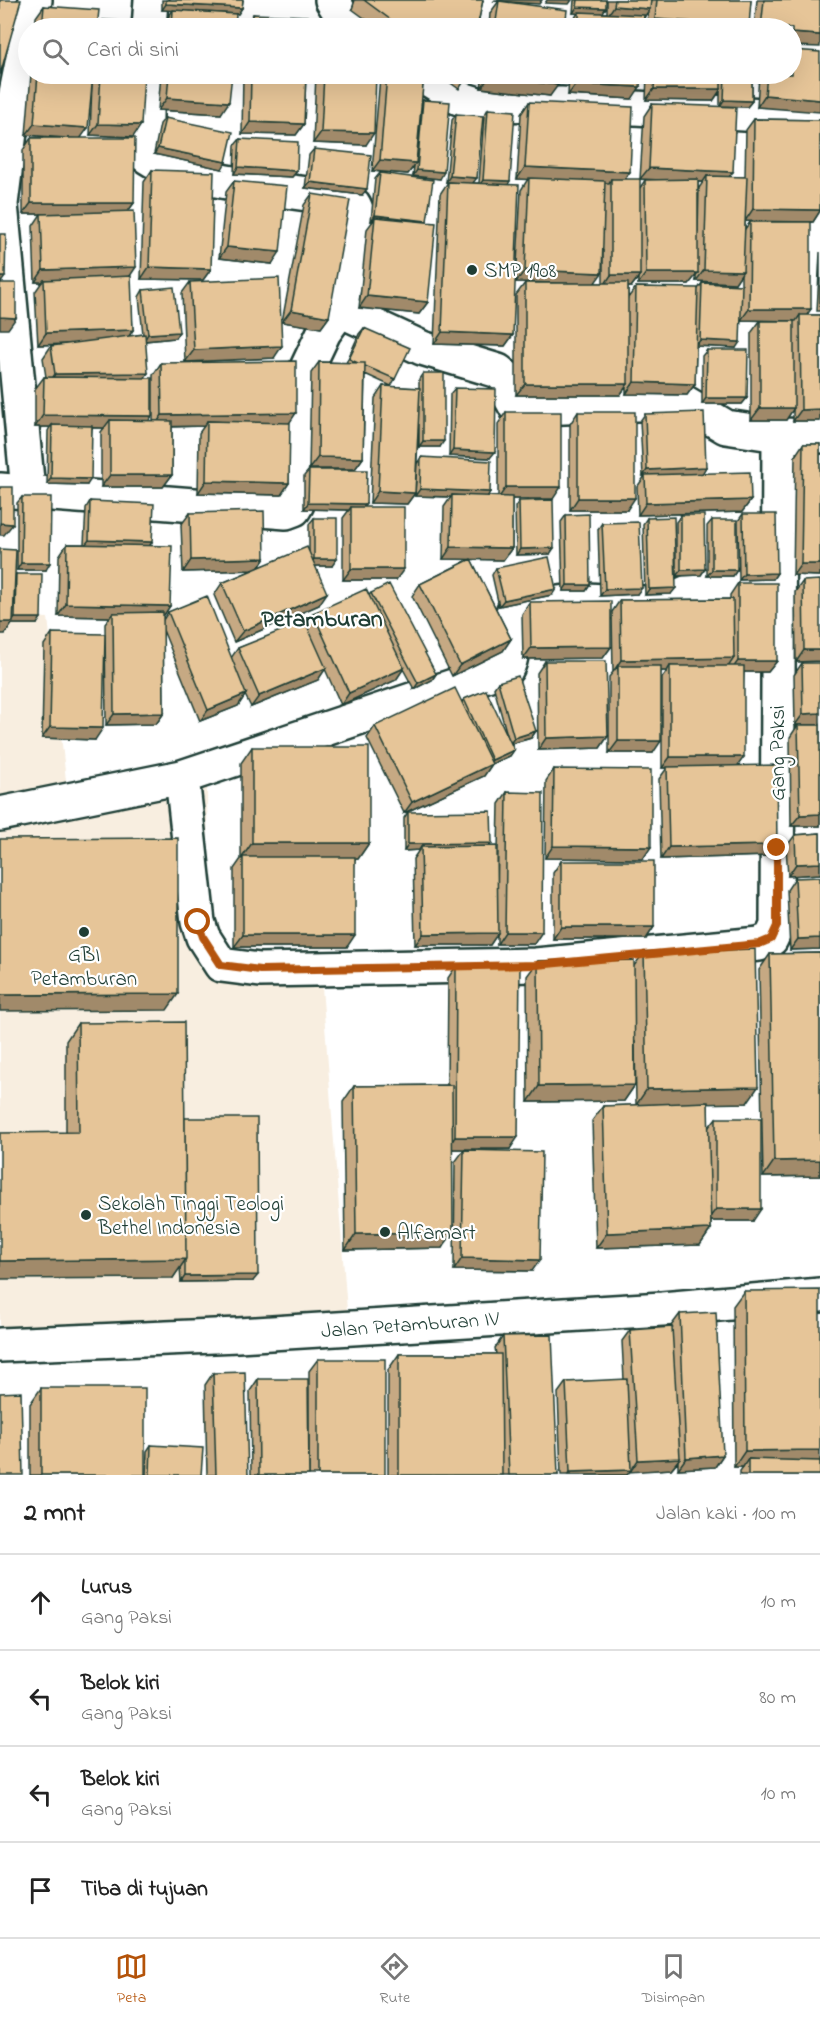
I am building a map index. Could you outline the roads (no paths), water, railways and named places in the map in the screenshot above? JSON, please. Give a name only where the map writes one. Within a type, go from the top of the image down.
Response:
[{"type":"street","points":[[32,18],[36,0]]},
{"type":"street","points":[[150,18],[151,0]]},
{"type":"street","points":[[332,0],[344,18]]},
{"type":"street","points":[[18,81],[12,108],[1,204],[14,490],[286,512],[294,509],[298,500],[305,372],[324,332],[340,310],[357,212],[354,205],[344,199],[191,175],[154,163],[145,155],[143,139],[146,84]]},
{"type":"street","points":[[436,84],[459,98],[481,105],[561,104],[820,118]]},
{"type":"street","points":[[340,310],[422,348],[498,371],[510,381],[511,398],[517,409],[684,402],[726,427],[779,435],[820,436]]},
{"type":"street","name":"Gang Paksi","points":[[182,777],[198,922],[203,937],[221,965],[260,970],[536,965],[759,944],[771,939],[777,926],[779,435]]},
{"type":"street","points":[[0,814],[182,777],[507,668],[513,655],[511,616],[515,608],[586,600],[662,604],[699,587],[777,584]]},
{"type":"street","name":"Jalan Petamburan IV","points":[[0,1346],[238,1335],[638,1310],[820,1295]]},
{"type":"place","name":"SMP 1908","points":[[472,270]]},
{"type":"place","name":"GBI Petamburan","points":[[84,932]]},
{"type":"place","name":"Sekolah Tinggi Teologi Bethel Indonesia","points":[[86,1215]]},
{"type":"place","name":"Alfamart","points":[[385,1232]]},
{"type":"district","name":"Petamburan","points":[[322,618]]}]
